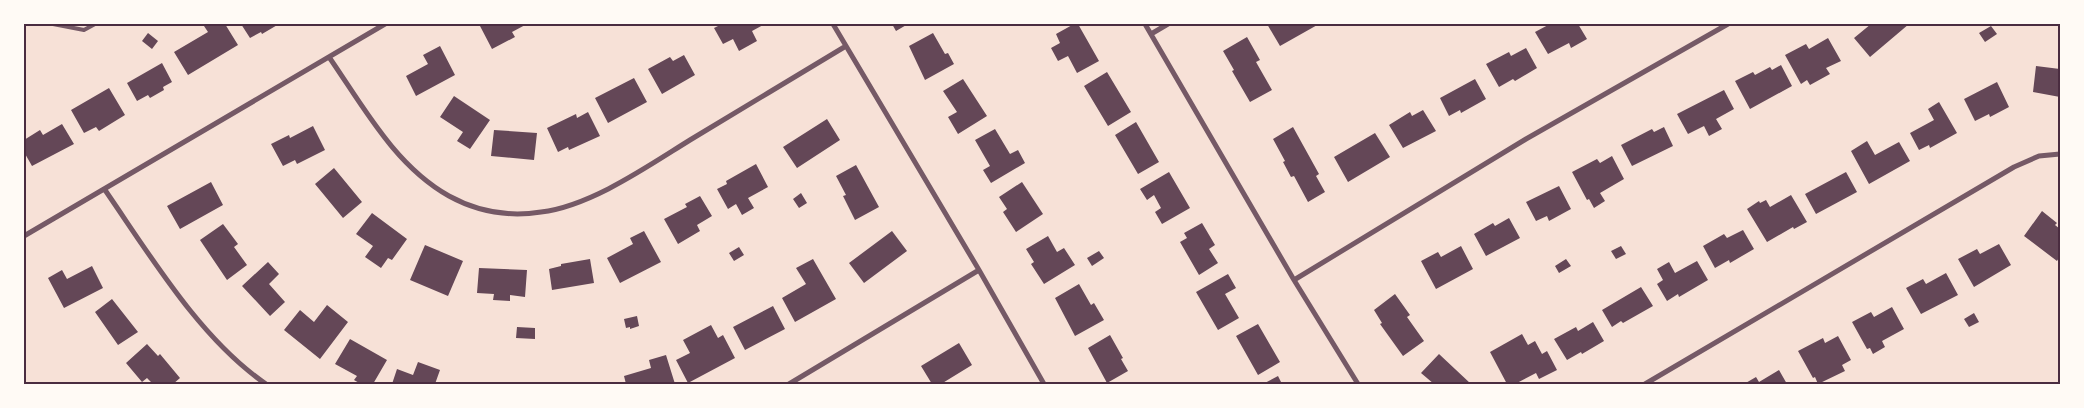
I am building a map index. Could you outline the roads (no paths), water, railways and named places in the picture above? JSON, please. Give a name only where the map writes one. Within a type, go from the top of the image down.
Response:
[{"type":"street","points":[[24,236],[385,24]]},
{"type":"street","points":[[833,24],[979,270],[1044,384]]},
{"type":"street","points":[[1145,24],[1294,280],[1358,384]]},
{"type":"street","points":[[1151,34],[1168,24]]},
{"type":"street","points":[[1294,280],[1526,139],[1728,24]]},
{"type":"street","points":[[329,57],[388,142],[416,172],[450,196],[483,210],[509,215],[543,212],[582,201],[641,171],[846,46]]},
{"type":"street","points":[[1645,384],[2014,167],[2038,156],[2060,154]]},
{"type":"street","points":[[105,190],[170,285],[219,343],[266,384]]},
{"type":"street","points":[[789,384],[979,270]]},
{"type":"lane","points":[[53,24],[84,30],[95,24]]}]
